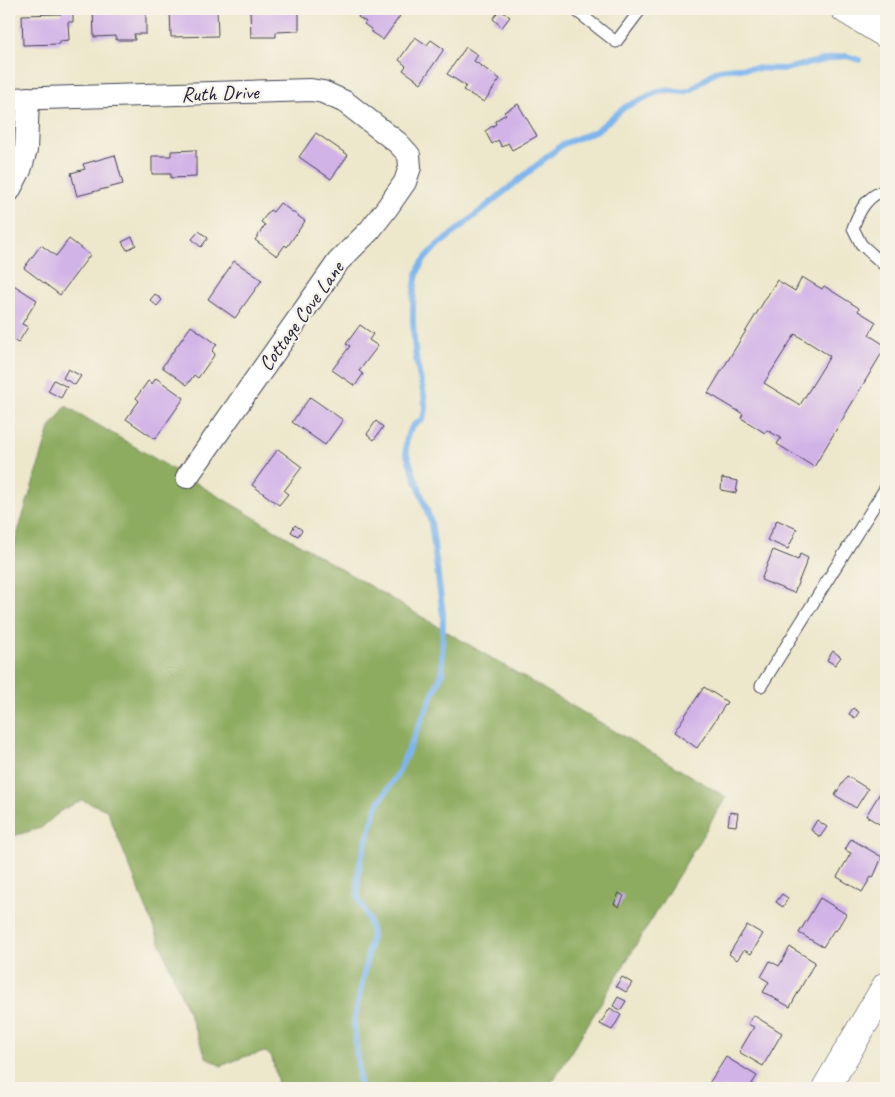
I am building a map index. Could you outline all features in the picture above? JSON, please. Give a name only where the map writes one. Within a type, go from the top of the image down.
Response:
[{"type":"street","name":"Ruth Drive","points":[[18,99],[311,90],[323,92],[345,102],[398,143],[409,155]]},
{"type":"street","points":[[9,191],[20,170],[26,150],[18,99]]},
{"type":"street","name":"Cottage Cove Lane","points":[[187,477],[338,262],[370,230],[405,182],[410,167],[409,155]]},
{"type":"street","points":[[826,1088],[886,986]]},
{"type":"lane","points":[[574,9],[616,42],[641,9]]},
{"type":"lane","points":[[886,190],[872,197],[860,210],[853,228],[861,244],[886,267]]},
{"type":"lane","points":[[761,686],[886,487]]},
{"type":"green space","points":[[66,406],[726,797],[554,1080],[539,1088],[279,1088],[272,1058],[266,1052],[246,1056],[221,1066],[206,1057],[107,810],[82,800],[62,810],[41,828],[13,836],[9,835],[9,561],[50,428]]},
{"type":"building","points":[[61,9],[73,9],[73,22],[68,22],[69,40],[60,41],[60,44],[23,45],[22,15],[61,14]]},
{"type":"building","points":[[93,9],[146,9],[146,34],[134,34],[135,40],[116,40],[116,36],[94,37]]},
{"type":"building","points":[[217,9],[218,36],[171,37],[170,10]]},
{"type":"building","points":[[250,9],[299,9],[299,31],[276,32],[276,37],[251,37]]},
{"type":"building","points":[[363,9],[389,9],[400,16],[383,40],[371,32],[372,30],[364,24],[366,22],[358,17]]},
{"type":"building","points":[[500,10],[510,17],[502,27],[493,19]]},
{"type":"building","points":[[415,37],[427,45],[431,40],[444,49],[421,83],[403,70],[406,66],[399,60]]},
{"type":"building","points":[[466,47],[478,55],[474,61],[500,79],[484,102],[463,90],[466,86],[447,74]]},
{"type":"building","points":[[518,104],[537,136],[512,150],[508,143],[502,147],[498,140],[492,144],[485,131],[506,114],[504,112]]},
{"type":"building","points":[[316,133],[348,155],[331,179],[299,157]]},
{"type":"building","points":[[196,150],[196,177],[171,178],[171,174],[152,174],[152,156],[171,156],[171,151]]},
{"type":"building","points":[[115,155],[123,184],[77,196],[71,173],[85,169],[83,164]]},
{"type":"building","points":[[280,203],[305,221],[287,247],[285,245],[277,256],[255,240],[265,225],[261,222],[270,210],[273,212]]},
{"type":"building","points":[[199,231],[208,238],[201,247],[192,239]]},
{"type":"building","points":[[132,237],[136,245],[127,250],[122,242]]},
{"type":"building","points":[[69,239],[90,255],[60,295],[24,268],[41,245],[56,256]]},
{"type":"building","points":[[234,261],[262,280],[235,318],[208,299]]},
{"type":"building","points":[[802,277],[822,289],[824,286],[859,308],[858,311],[876,322],[869,335],[886,346],[814,467],[777,444],[781,438],[767,430],[765,433],[741,418],[743,414],[708,393],[777,280],[795,291]],"holes":[[[795,334],[830,356],[800,405],[764,383]]]},
{"type":"building","points":[[12,284],[37,300],[22,324],[28,327],[18,343],[9,337],[9,290]]},
{"type":"building","points":[[155,294],[162,300],[157,306],[150,300]]},
{"type":"building","points":[[360,325],[373,334],[369,340],[378,346],[359,371],[363,374],[355,386],[332,370],[350,346],[346,344]]},
{"type":"building","points":[[191,326],[217,344],[212,351],[215,354],[198,378],[194,375],[187,385],[162,367]]},
{"type":"building","points":[[68,369],[81,376],[75,385],[63,378]]},
{"type":"building","points":[[156,378],[184,398],[155,439],[126,419],[139,401],[136,398],[148,381],[152,384]]},
{"type":"building","points":[[54,380],[67,387],[61,398],[48,391]]},
{"type":"building","points":[[310,397],[343,420],[325,445],[292,422]]},
{"type":"building","points":[[376,421],[383,427],[374,440],[367,434]]},
{"type":"building","points":[[278,449],[302,467],[284,491],[288,494],[279,505],[252,485]]},
{"type":"building","points":[[722,478],[738,481],[736,493],[721,490]]},
{"type":"building","points":[[777,520],[797,529],[788,549],[767,540]]},
{"type":"building","points":[[295,525],[302,530],[298,536],[291,532]]},
{"type":"building","points":[[773,550],[798,560],[800,554],[808,558],[794,593],[761,580]]},
{"type":"building","points":[[833,651],[841,657],[835,665],[827,660]]},
{"type":"building","points":[[704,687],[727,702],[697,748],[674,732]]},
{"type":"building","points":[[853,708],[859,712],[855,718],[849,714]]},
{"type":"building","points":[[847,776],[868,789],[856,808],[835,795]]},
{"type":"building","points":[[886,783],[886,828],[866,816]]},
{"type":"building","points":[[730,812],[738,813],[736,826],[728,825]]},
{"type":"building","points":[[817,820],[827,827],[820,837],[811,830]]},
{"type":"building","points":[[851,839],[882,857],[873,878],[871,877],[862,892],[837,877],[851,853],[845,850]]},
{"type":"building","points":[[619,893],[624,896],[619,907],[614,904]]},
{"type":"building","points":[[782,894],[788,898],[783,907],[776,902]]},
{"type":"building","points":[[820,898],[846,914],[836,931],[834,930],[823,947],[799,933]]},
{"type":"building","points":[[747,925],[763,934],[751,954],[744,950],[737,960],[729,954]]},
{"type":"building","points":[[790,947],[815,962],[790,1007],[763,992],[769,982],[761,977],[770,961],[779,966]]},
{"type":"building","points":[[622,977],[632,983],[626,992],[616,986]]},
{"type":"building","points":[[618,997],[626,1001],[621,1010],[613,1006]]},
{"type":"building","points":[[610,1008],[621,1015],[612,1030],[600,1024]]},
{"type":"building","points":[[753,1015],[782,1033],[763,1066],[739,1052],[754,1027],[748,1024]]},
{"type":"building","points":[[726,1057],[757,1076],[749,1088],[714,1088],[708,1085]]},
{"type":"waterway","points":[[360,1088],[354,1022],[372,934],[368,918],[358,897],[358,876],[361,859],[377,806],[398,773],[442,674],[443,615],[431,522],[406,452],[406,441],[409,432],[414,425],[423,419],[425,408],[415,349],[413,321],[414,292],[420,266],[435,248],[563,144],[596,131],[625,107],[662,90],[684,92],[692,89],[716,71],[725,69],[785,69],[847,56],[859,60]]}]
